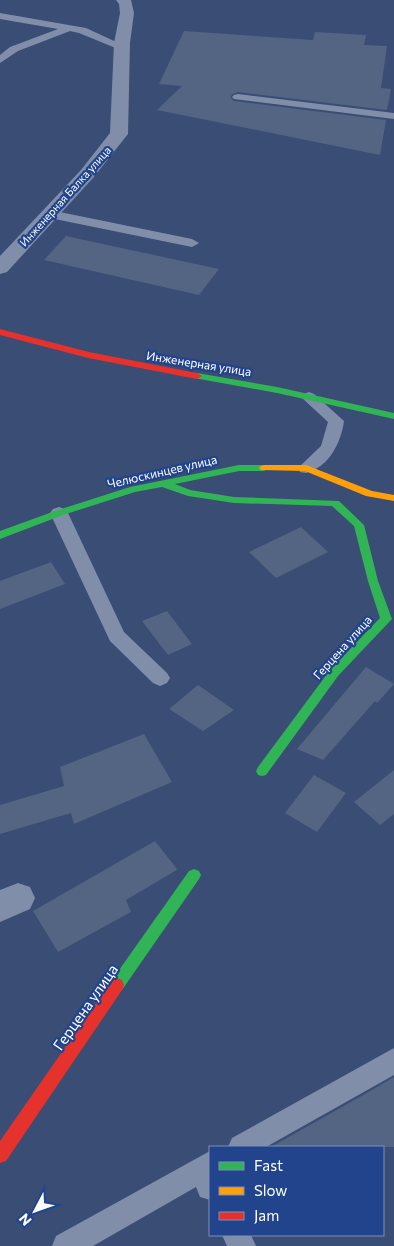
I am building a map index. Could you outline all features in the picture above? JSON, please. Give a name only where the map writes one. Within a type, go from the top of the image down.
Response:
[{"type":"street","name":"Инженерная Балка улица","points":[[0,268],[87,174],[119,134],[122,47],[127,13],[126,3],[123,0]]},
{"type":"street","name":"Инженерная улица","points":[[0,332],[46,347],[138,367],[309,397],[394,416]]},
{"type":"street","name":"Челюскинцев улица","points":[[0,535],[59,513],[134,489],[239,468],[306,468]]},
{"type":"street","points":[[306,468],[370,494],[394,498]]},
{"type":"street","name":"Герцена улица","points":[[162,483],[188,493],[234,500],[335,503],[359,525],[373,581],[386,619],[334,673],[262,771]]},
{"type":"street","name":"Герцена улица","points":[[0,1155],[194,876]]},
{"type":"lane","points":[[0,16],[71,28],[96,35],[122,47]]},
{"type":"lane","points":[[0,60],[14,49],[71,28]]},
{"type":"lane","points":[[0,47],[14,49]]},
{"type":"lane","points":[[238,97],[394,116]]},
{"type":"lane","points":[[50,214],[192,243]]},
{"type":"lane","points":[[306,468],[325,454],[335,434],[336,421],[309,397]]},
{"type":"lane","points":[[59,513],[117,636],[160,678]]},
{"type":"lane","points":[[243,1146],[394,1061]]},
{"type":"lane","points":[[66,1246],[207,1174]]},
{"type":"building","points":[[184,31],[313,40],[315,32],[366,35],[364,45],[387,46],[381,88],[391,89],[387,110],[238,92],[230,97],[234,101],[386,120],[380,155],[157,110],[182,86],[159,84]]},
{"type":"building","points":[[66,236],[219,269],[199,295],[44,260]]},
{"type":"building","points":[[301,527],[328,552],[276,578],[249,552]]},
{"type":"building","points":[[51,562],[65,584],[0,609],[0,581]]},
{"type":"building","points":[[167,611],[192,644],[168,655],[142,621]]},
{"type":"building","points":[[366,667],[394,684],[377,703],[375,701],[323,760],[297,749]]},
{"type":"building","points":[[198,685],[234,710],[203,731],[169,709]]},
{"type":"building","points":[[144,734],[172,782],[74,824],[71,813],[0,834],[0,805],[64,786],[60,767]]},
{"type":"building","points":[[394,770],[394,814],[380,825],[354,802]]},
{"type":"building","points":[[314,775],[346,793],[317,832],[285,813]]},
{"type":"building","points":[[155,841],[177,869],[126,900],[131,912],[58,952],[33,911]]},
{"type":"building","points":[[394,1077],[394,1147],[273,1146]]},
{"type":"traffic: fast","points":[[197,376],[277,390],[394,416]]},
{"type":"traffic: fast","points":[[0,535],[59,513],[134,489],[239,468],[264,468]]},
{"type":"traffic: fast","points":[[162,483],[188,493],[234,500],[335,503],[359,525],[373,581],[386,619],[334,673],[262,771]]},
{"type":"traffic: fast","points":[[117,985],[194,875]]},
{"type":"traffic: slow","points":[[264,468],[306,468],[370,494],[394,498]]},
{"type":"traffic: jam","points":[[0,332],[88,355],[197,376]]},
{"type":"traffic: jam","points":[[0,1155],[117,985]]}]
